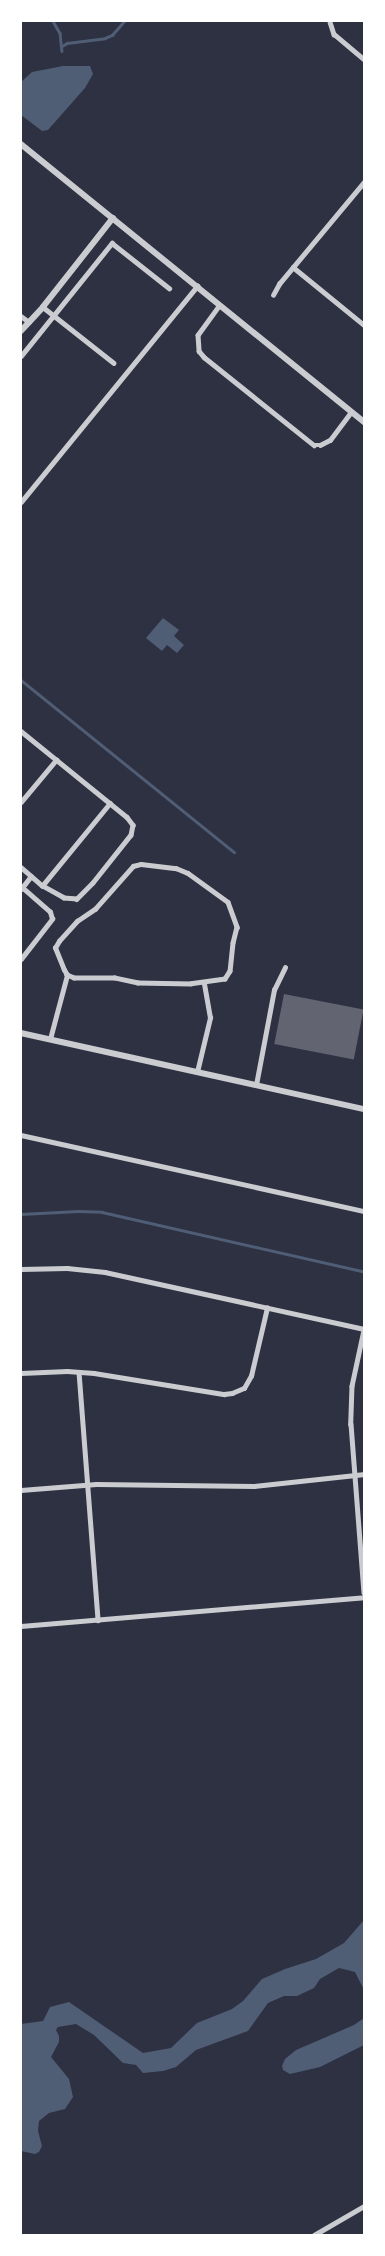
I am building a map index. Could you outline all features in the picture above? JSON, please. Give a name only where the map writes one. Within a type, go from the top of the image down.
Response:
[{"type":"street","points":[[330,22],[334,34],[364,59]]},
{"type":"street","points":[[21,144],[364,422]]},
{"type":"street","points":[[273,295],[279,284],[364,182]]},
{"type":"street","points":[[21,331],[44,307],[113,218]]},
{"type":"street","points":[[21,356],[112,243],[169,288]]},
{"type":"street","points":[[293,267],[364,325]]},
{"type":"street","points":[[21,502],[197,286]]},
{"type":"street","points":[[220,305],[198,336],[199,351],[204,357],[314,444],[320,445],[330,440],[351,412]]},
{"type":"street","points":[[44,307],[114,363]]},
{"type":"street","points":[[21,316],[29,322]]},
{"type":"street","points":[[21,731],[110,803],[130,820],[133,825],[130,835],[84,893],[77,899],[64,898],[42,886],[21,868]]},
{"type":"street","points":[[21,802],[56,760]]},
{"type":"street","points":[[42,886],[110,803]]},
{"type":"street","points":[[158,864],[176,868],[228,902],[236,919],[237,927],[230,971],[225,979],[204,983],[138,983],[115,978],[74,978],[68,975],[55,948],[77,921],[95,910],[133,866],[158,864]]},
{"type":"street","points":[[21,959],[52,919],[50,912],[22,888],[31,876]]},
{"type":"street","points":[[256,1086],[274,990],[284,967]]},
{"type":"street","points":[[50,1040],[68,975]]},
{"type":"street","points":[[197,1072],[210,1018],[204,983]]},
{"type":"street","points":[[21,1033],[364,1109]]},
{"type":"street","points":[[21,1136],[364,1211]]},
{"type":"street","points":[[21,1269],[67,1268],[105,1272],[364,1329],[357,1357],[351,1403],[354,1474],[364,1592]]},
{"type":"street","points":[[21,1373],[78,1372],[232,1394],[244,1388],[251,1376],[267,1308]]},
{"type":"street","points":[[78,1372],[98,1620]]},
{"type":"street","points":[[21,1490],[87,1484],[225,1487],[364,1474]]},
{"type":"street","points":[[21,1626],[364,1597]]},
{"type":"street","points":[[314,2235],[364,2206]]},
{"type":"water","points":[[63,66],[90,66],[93,74],[85,88],[48,130],[42,131],[21,115],[21,82],[32,72]]},
{"type":"water","points":[[163,618],[179,630],[174,636],[184,645],[177,653],[167,645],[162,651],[146,638]]},
{"type":"water","points":[[364,1920],[364,1990],[355,1972],[339,1968],[320,1979],[314,1988],[297,1996],[284,1996],[268,2003],[248,2031],[196,2050],[176,2067],[163,2071],[143,2073],[136,2065],[123,2063],[94,2035],[76,2024],[58,2027],[56,2030],[59,2042],[51,2057],[69,2079],[73,2097],[65,2109],[49,2113],[39,2121],[38,2131],[42,2146],[39,2152],[35,2154],[21,2151],[21,2024],[43,2021],[50,2007],[69,2002],[143,2053],[171,2048],[197,2023],[232,2009],[243,2001],[262,1979],[316,1959],[344,1943]]},
{"type":"water","points":[[364,2018],[364,2045],[320,2067],[290,2074],[283,2070],[282,2066],[285,2059],[296,2050],[354,2025]]},
{"type":"building","points":[[284,994],[364,1009],[354,1060],[274,1044]]},
{"type":"waterway","points":[[53,21],[60,33],[62,51]]},
{"type":"waterway","points":[[62,46],[67,43],[105,38],[112,35],[124,21]]},
{"type":"waterway","points":[[21,680],[234,852]]},
{"type":"waterway","points":[[21,1214],[78,1211],[102,1212],[362,1271]]}]
